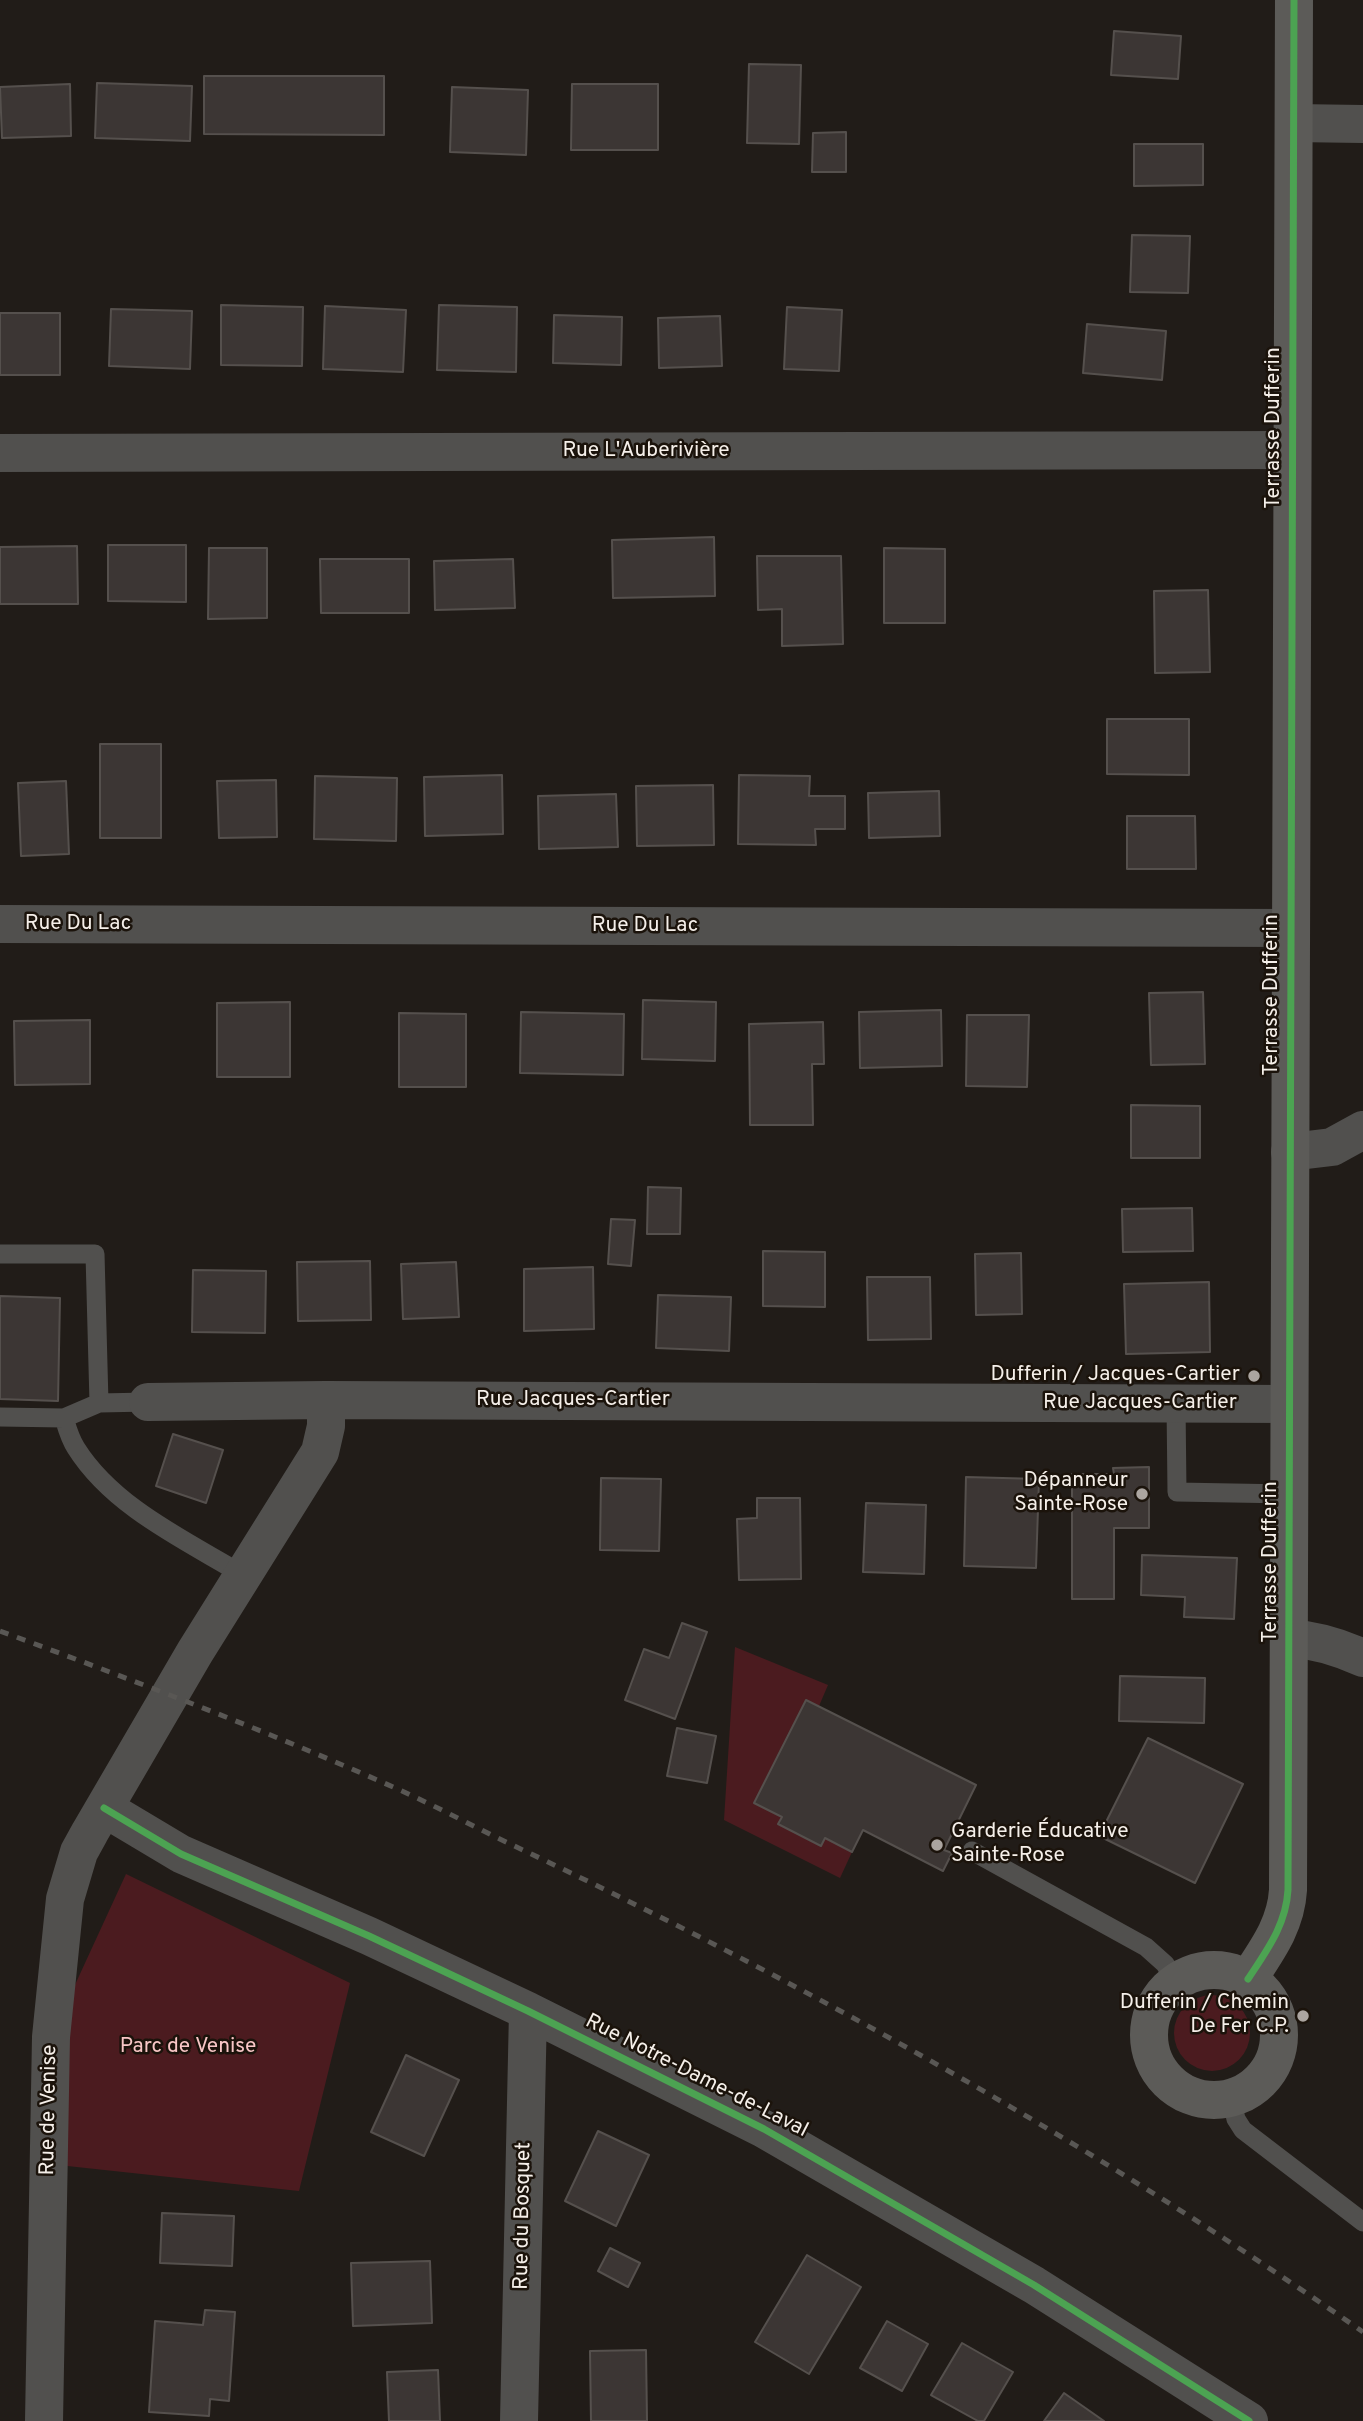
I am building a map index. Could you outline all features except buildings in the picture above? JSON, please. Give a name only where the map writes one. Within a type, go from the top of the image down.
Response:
[{"type":"street","name":"Terrasse Dufferin","points":[[1248,1979],[1280,1929],[1287,1903],[1294,0]]},
{"type":"street","points":[[1294,123],[1363,124]]},
{"type":"street","name":"Rue L'Auberivière","points":[[0,453],[1292,450]]},
{"type":"street","name":"Rue Du Lac","points":[[0,924],[1291,928]]},
{"type":"street","points":[[1290,1152],[1332,1147],[1363,1130]]},
{"type":"street","points":[[104,1808],[195,1652],[320,1452],[326,1426],[326,1400]]},
{"type":"street","name":"Rue Jacques-Cartier","points":[[148,1402],[326,1400],[1289,1404]]},
{"type":"street","points":[[1289,1638],[1335,1646],[1363,1658]]},
{"type":"street","name":"Rue Notre-Dame-de-Laval","points":[[104,1808],[181,1854],[369,1936],[528,2011],[764,2129],[1034,2285],[1250,2421]]},
{"type":"street","name":"Rue de Venise","points":[[44,2421],[51,2037],[65,1899],[79,1852],[104,1808]]},
{"type":"street","points":[[1213,1970],[1233,1972],[1248,1979],[1271,2002],[1278,2020],[1280,2039],[1272,2067],[1260,2082],[1231,2098],[1217,2100],[1189,2096],[1166,2079],[1155,2062],[1149,2043],[1152,2014],[1161,1996],[1176,1982],[1193,1973],[1213,1970]]},
{"type":"street","name":"Rue du Bosquet","points":[[519,2421],[528,2011]]},
{"type":"lane","points":[[0,1254],[95,1254],[99,1403]]},
{"type":"lane","points":[[0,1417],[64,1418],[99,1403],[148,1402]]},
{"type":"lane","points":[[1176,1404],[1177,1492],[1289,1494]]},
{"type":"lane","points":[[64,1418],[74,1446],[90,1469],[110,1489],[148,1517],[243,1575]]},
{"type":"lane","points":[[972,1851],[1146,1947],[1165,1964],[1176,1982]]},
{"type":"lane","points":[[1231,2098],[1236,2119],[1243,2130],[1363,2222]]},
{"type":"green space","points":[[735,1647],[828,1685],[819,1706],[806,1700],[755,1803],[782,1817],[778,1824],[821,1846],[825,1838],[852,1852],[840,1878],[724,1820]]},
{"type":"green space","name":"Parc de Venise","points":[[126,1874],[350,1983],[299,2191],[49,2164],[51,2037]]},
{"type":"green space","points":[[1212,1995],[1226,1998],[1239,2006],[1247,2019],[1250,2033],[1247,2047],[1239,2060],[1226,2068],[1212,2071],[1198,2068],[1185,2060],[1177,2047],[1174,2033],[1177,2019],[1185,2006],[1198,1998]]},
{"type":"railway","points":[[0,1631],[152,1688],[352,1769],[728,1951],[837,2009],[1052,2131],[1261,2262],[1363,2332]]},
{"type":"cycle path","points":[[1248,1979],[1284,1915],[1288,1890],[1294,0]]},
{"type":"cycle path","points":[[104,1808],[181,1854],[369,1936],[528,2011],[764,2129],[1034,2285],[1249,2421]]},
{"type":"place","name":"Dufferin / Jacques-Cartier","points":[[1254,1376]]},
{"type":"place","name":"Dépanneur Sainte-Rose","points":[[1142,1494]]},
{"type":"place","name":"Garderie Éducative Sainte-Rose","points":[[937,1845]]},
{"type":"place","name":"Dufferin / Chemin De Fer C.P.","points":[[1303,2016]]}]
